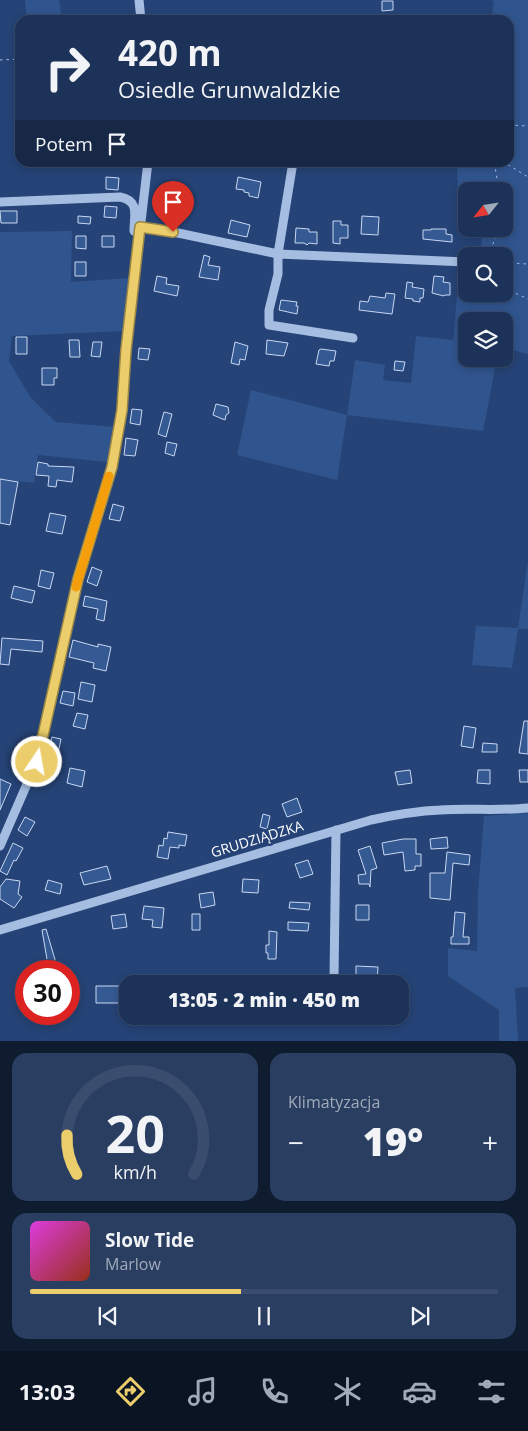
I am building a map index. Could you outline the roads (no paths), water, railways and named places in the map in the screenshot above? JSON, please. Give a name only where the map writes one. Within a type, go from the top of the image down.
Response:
[{"type":"street","points":[[140,15],[141,0]]},
{"type":"street","points":[[0,846],[37,762],[78,579],[112,467],[122,410],[126,350],[147,167]]},
{"type":"street","points":[[291,167],[278,254],[278,274],[269,310],[269,325],[353,338]]},
{"type":"street","points":[[0,202],[128,198],[133,202],[134,207],[134,231],[139,229],[160,229],[278,254],[458,262]]},
{"type":"street","name":"GRUDZIĄDZKA","points":[[0,930],[371,820],[441,809],[528,808]]},
{"type":"street","points":[[334,975],[336,830]]}]
